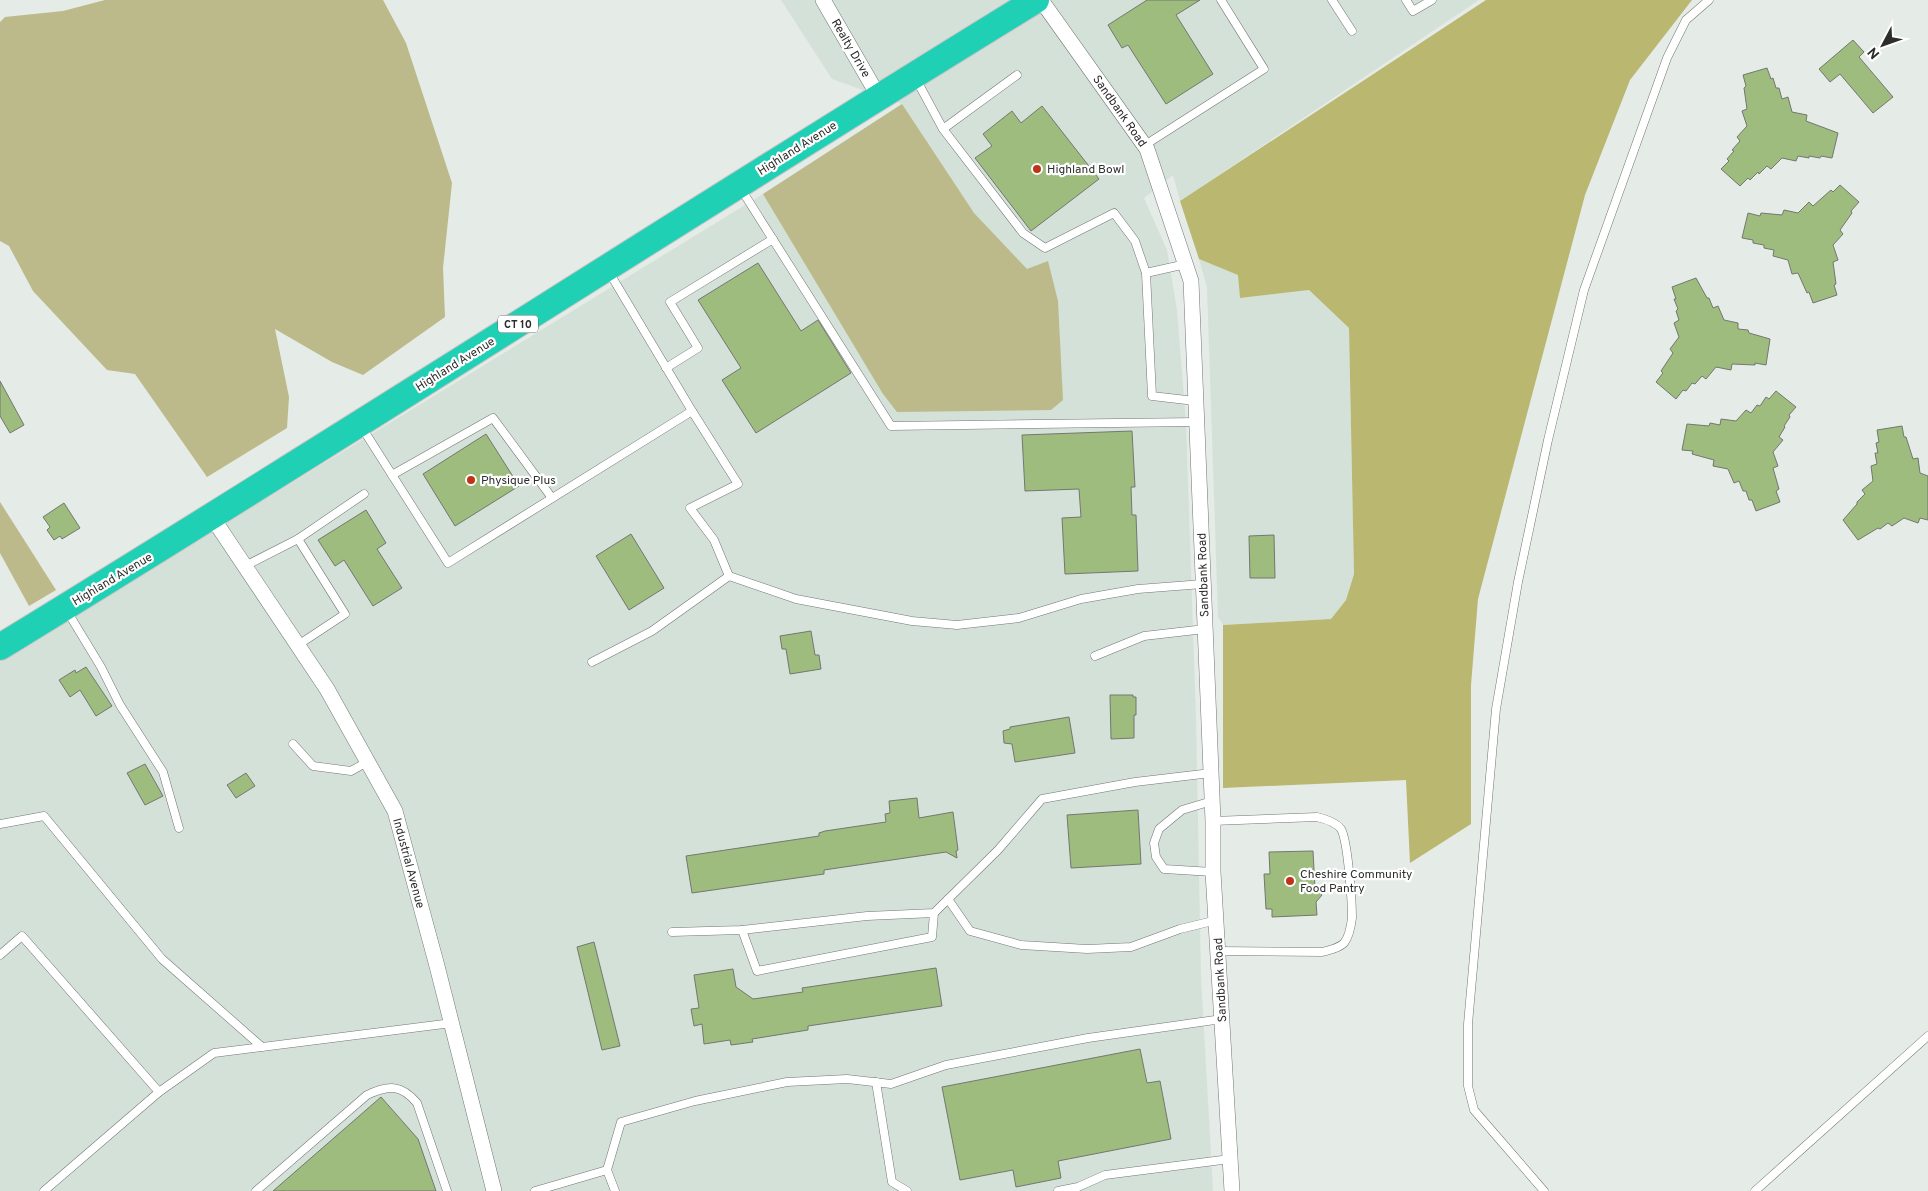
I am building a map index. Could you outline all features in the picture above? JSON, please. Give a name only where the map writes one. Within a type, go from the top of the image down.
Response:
[{"type":"highway","name":"Highland Avenue","points":[[0,647],[212,517],[879,96],[1036,0]]},
{"type":"street","name":"Realty Drive","points":[[823,0],[879,96]]},
{"type":"street","name":"Sandbank Road","points":[[1041,0],[1144,145],[1191,281],[1213,821],[1213,872],[1232,1191]]},
{"type":"street","name":"Industrial Avenue","points":[[212,517],[327,690],[394,810],[452,1023],[494,1191]]},
{"type":"lane","points":[[1144,145],[1264,69],[1221,0]]},
{"type":"lane","points":[[1332,0],[1352,31]]},
{"type":"lane","points":[[1406,0],[1413,11],[1432,0]]},
{"type":"lane","points":[[1544,1191],[1474,1110],[1468,1086],[1468,1024],[1496,709],[1518,582],[1546,449],[1584,290],[1667,58],[1686,20],[1709,0]]},
{"type":"lane","points":[[943,129],[1017,75]]},
{"type":"lane","points":[[913,76],[943,129],[1023,234],[1045,248],[1114,213],[1135,241],[1146,272],[1152,396],[1195,401]]},
{"type":"lane","points":[[739,185],[892,426],[1196,422]]},
{"type":"lane","points":[[666,368],[698,348],[670,302],[773,239]]},
{"type":"lane","points":[[1146,272],[1186,264]]},
{"type":"lane","points":[[607,268],[738,484],[690,508],[714,540],[729,576],[796,599],[912,622],[957,625],[1019,618],[1081,599],[1138,589],[1203,584]]},
{"type":"lane","points":[[360,424],[448,563],[692,410]]},
{"type":"lane","points":[[392,475],[492,418],[552,498]]},
{"type":"lane","points":[[245,566],[298,539],[364,494]]},
{"type":"lane","points":[[298,539],[345,614],[298,645]]},
{"type":"lane","points":[[592,662],[652,631],[729,576]]},
{"type":"lane","points":[[65,608],[101,667],[120,704],[163,772],[179,828]]},
{"type":"lane","points":[[1095,656],[1144,636],[1205,629]]},
{"type":"lane","points":[[293,744],[313,766],[350,770],[367,762]]},
{"type":"lane","points":[[742,930],[757,971],[932,938],[934,913],[998,850],[1042,799],[1135,782],[1211,773]]},
{"type":"lane","points":[[1212,802],[1182,810],[1159,829],[1154,843],[1156,857],[1164,869],[1213,872]]},
{"type":"lane","points":[[0,824],[44,816],[162,959],[262,1047]]},
{"type":"lane","points":[[1213,821],[1317,817],[1328,820],[1340,828],[1346,846],[1352,918],[1350,932],[1344,943],[1334,949],[1322,952],[1218,951]]},
{"type":"lane","points":[[948,899],[970,932],[1022,945],[1087,949],[1131,947],[1180,929],[1217,920]]},
{"type":"lane","points":[[672,932],[742,930],[867,916],[934,913]]},
{"type":"lane","points":[[0,955],[22,936],[159,1092]]},
{"type":"lane","points":[[615,1191],[608,1170],[621,1122],[695,1101],[787,1082],[847,1079],[891,1084],[946,1065],[1088,1038],[1222,1019]]},
{"type":"lane","points":[[44,1191],[159,1092],[214,1053],[452,1023]]},
{"type":"lane","points":[[1755,1191],[1928,1036]]},
{"type":"lane","points":[[876,1082],[892,1182],[907,1191]]},
{"type":"lane","points":[[256,1191],[367,1095],[379,1089],[390,1087],[408,1093],[417,1103],[447,1191]]},
{"type":"lane","points":[[1058,1191],[1078,1187],[1105,1175],[1230,1160]]},
{"type":"lane","points":[[535,1191],[608,1170]]},
{"type":"shaded area","points":[[105,0],[383,0],[406,43],[452,183],[443,268],[445,317],[363,375],[332,362],[275,329],[289,397],[287,428],[207,477],[135,374],[107,370],[33,291],[9,246],[0,241],[0,22],[5,17],[63,11]]},
{"type":"shaded area","points":[[781,0],[1479,0],[1180,201],[1173,175],[1144,198],[1167,250],[1177,310],[1186,422],[1196,718],[1201,977],[1213,1191],[0,1191],[0,662],[763,194],[902,104],[832,79]]},
{"type":"shaded area","points":[[1486,0],[1692,0],[1630,80],[1585,195],[1478,599],[1471,685],[1471,824],[1410,863],[1406,780],[1223,788],[1223,625],[1331,619],[1346,600],[1354,574],[1349,328],[1309,290],[1240,298],[1238,275],[1199,259],[1180,201]]},
{"type":"shaded area","points":[[902,104],[974,213],[1027,269],[1048,261],[1058,301],[1063,400],[1051,410],[897,412],[883,394],[763,194]]},
{"type":"shaded area","points":[[1199,259],[1239,275],[1240,298],[1309,290],[1349,328],[1354,574],[1346,600],[1331,619],[1223,625],[1218,617],[1207,287]]},
{"type":"shaded area","points":[[0,502],[56,590],[29,606],[0,553]]},
{"type":"building","points":[[1147,0],[1200,0],[1176,15],[1213,74],[1166,104],[1128,45],[1122,48],[1108,25]]},
{"type":"building","points":[[1853,40],[1864,52],[1859,57],[1893,97],[1873,113],[1840,74],[1830,82],[1819,69]]},
{"type":"building","points":[[1767,68],[1776,88],[1779,88],[1782,99],[1788,97],[1792,112],[1807,115],[1806,121],[1838,133],[1832,158],[1798,156],[1796,161],[1782,158],[1771,169],[1767,166],[1750,180],[1748,178],[1740,186],[1721,169],[1729,161],[1727,159],[1740,141],[1737,137],[1747,126],[1742,111],[1747,109],[1744,88],[1746,86],[1743,75]]},
{"type":"building","name":"Highland Bowl","points":[[1042,106],[1099,179],[1031,231],[975,158],[992,146],[983,134],[1012,111],[1021,123]]},
{"type":"building","points":[[1840,185],[1859,202],[1851,211],[1852,213],[1840,230],[1843,234],[1833,245],[1838,260],[1833,262],[1836,284],[1834,285],[1837,295],[1813,303],[1798,273],[1792,274],[1788,260],[1773,256],[1774,250],[1764,248],[1764,245],[1742,238],[1748,213],[1760,216],[1761,213],[1782,215],[1784,210],[1798,213],[1809,202],[1813,206],[1831,190],[1833,192]]},
{"type":"building","points":[[758,263],[801,331],[818,320],[851,373],[756,433],[722,380],[741,368],[698,300]]},
{"type":"building","points":[[1696,278],[1713,308],[1718,306],[1724,320],[1738,323],[1738,329],[1748,330],[1749,333],[1770,339],[1766,365],[1755,363],[1755,365],[1732,364],[1731,370],[1716,367],[1706,379],[1702,376],[1695,384],[1692,383],[1686,391],[1683,390],[1676,399],[1656,382],[1673,353],[1670,349],[1679,337],[1674,323],[1679,320],[1672,287]]},
{"type":"building","points":[[0,381],[24,425],[10,433],[0,416]]},
{"type":"building","points":[[1776,391],[1796,407],[1789,415],[1790,417],[1779,437],[1783,440],[1773,452],[1778,466],[1773,468],[1779,489],[1776,491],[1780,502],[1756,511],[1752,500],[1749,500],[1746,491],[1743,491],[1739,481],[1734,483],[1728,469],[1713,466],[1714,460],[1692,454],[1693,451],[1682,450],[1687,424],[1709,426],[1710,423],[1720,425],[1721,419],[1736,421],[1746,410],[1751,413],[1757,405],[1760,406],[1766,397],[1769,399]]},
{"type":"building","points":[[1902,426],[1904,437],[1906,437],[1913,459],[1918,458],[1920,473],[1928,476],[1928,520],[1920,518],[1918,523],[1904,518],[1892,526],[1888,523],[1858,540],[1843,520],[1865,494],[1862,490],[1873,481],[1871,466],[1877,464],[1875,453],[1878,453],[1876,443],[1879,442],[1877,430]]},
{"type":"building","points":[[1132,431],[1135,487],[1131,487],[1132,515],[1136,515],[1138,571],[1065,574],[1062,518],[1081,517],[1079,489],[1025,491],[1022,435]]},
{"type":"building","name":"Physique Plus","points":[[486,434],[519,486],[455,526],[423,474]]},
{"type":"building","points":[[64,503],[80,528],[62,539],[60,536],[54,540],[47,530],[50,527],[43,517]]},
{"type":"building","points":[[366,510],[386,543],[377,549],[402,588],[373,606],[344,560],[335,566],[318,540]]},
{"type":"building","points":[[631,534],[664,588],[629,610],[596,556]]},
{"type":"building","points":[[1274,535],[1275,578],[1250,578],[1249,536]]},
{"type":"building","points":[[811,631],[815,655],[819,655],[821,669],[790,674],[786,649],[782,649],[780,636]]},
{"type":"building","points":[[86,667],[112,706],[96,716],[80,690],[70,697],[59,680],[75,670],[76,673]]},
{"type":"building","points":[[1110,695],[1133,695],[1133,697],[1136,697],[1134,738],[1111,739]]},
{"type":"building","points":[[1069,717],[1075,753],[1015,762],[1012,744],[1004,743],[1003,731],[1010,729],[1010,727]]},
{"type":"building","points":[[145,764],[163,796],[145,805],[127,773]]},
{"type":"building","points":[[246,773],[255,786],[236,798],[227,785]]},
{"type":"building","points":[[917,798],[919,818],[953,812],[958,850],[956,851],[957,858],[946,852],[824,870],[824,874],[692,893],[686,856],[819,836],[819,833],[825,831],[886,822],[885,814],[890,813],[889,801]]},
{"type":"building","points":[[1138,810],[1141,864],[1071,868],[1067,815]]},
{"type":"building","name":"Cheshire Community Food Pantry","points":[[1313,851],[1315,888],[1322,895],[1316,902],[1317,915],[1272,917],[1272,909],[1266,909],[1264,874],[1270,874],[1269,852]]},
{"type":"building","points":[[594,942],[620,1046],[602,1050],[577,947]]},
{"type":"building","points":[[936,968],[942,1006],[808,1026],[808,1030],[752,1039],[753,1042],[731,1045],[730,1040],[704,1044],[702,1024],[694,1026],[691,1009],[699,1008],[694,975],[733,969],[736,987],[753,999],[803,992],[802,988]]},
{"type":"building","points":[[1140,1049],[1147,1083],[1160,1081],[1171,1139],[1058,1161],[1061,1178],[1016,1187],[1013,1170],[960,1180],[942,1087]]},
{"type":"building","points":[[381,1097],[418,1139],[436,1191],[273,1191]]},
{"type":"place","name":"Highland Bowl","points":[[1037,169]]},
{"type":"place","name":"Physique Plus","points":[[471,480]]},
{"type":"place","name":"Cheshire Community Food Pantry","points":[[1290,881]]}]
